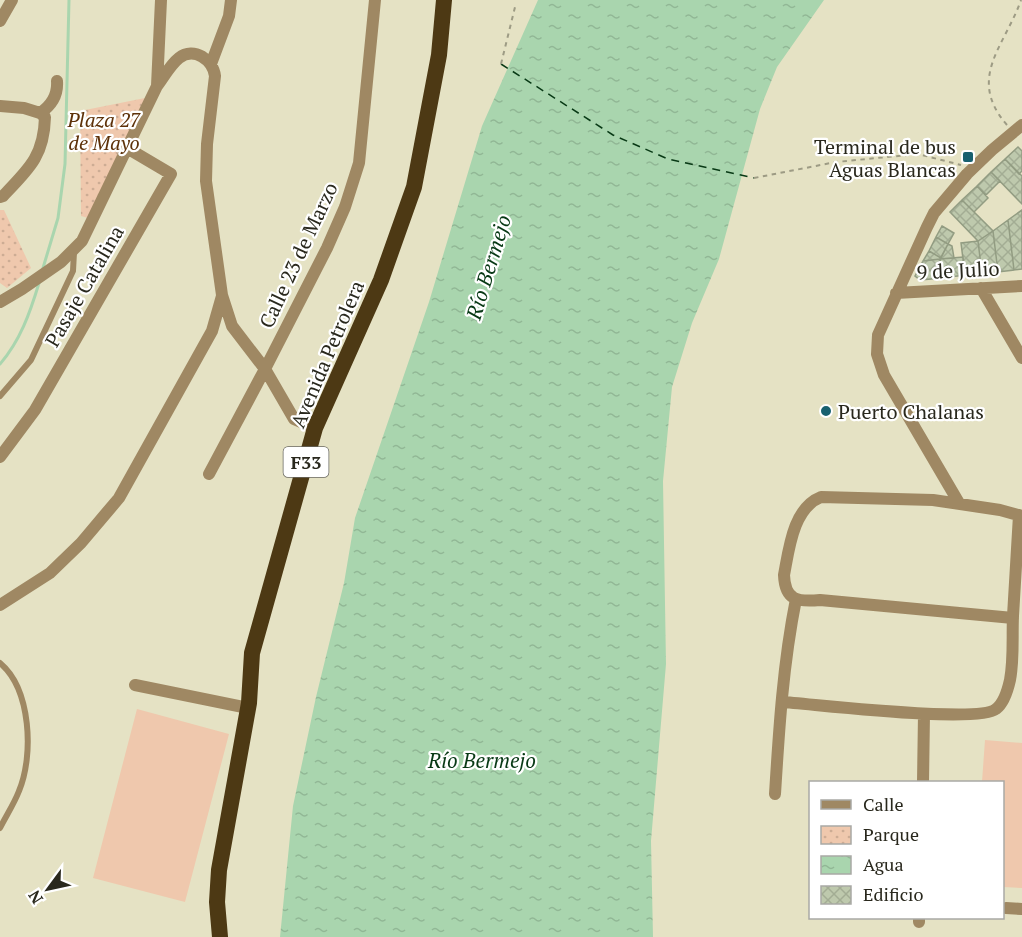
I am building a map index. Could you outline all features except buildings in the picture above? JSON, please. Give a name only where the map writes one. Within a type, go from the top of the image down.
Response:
[{"type":"highway","name":"Avenida Petrolera","points":[[220,937],[217,902],[219,870],[248,708],[252,653],[315,428],[381,280],[414,187],[439,55],[444,0]]},
{"type":"street","points":[[0,21],[12,0]]},
{"type":"street","points":[[157,86],[161,0]]},
{"type":"street","points":[[211,64],[229,16],[231,0]]},
{"type":"street","name":"Calle 23 de Marzo","points":[[209,474],[327,248],[345,207],[359,163],[375,0]]},
{"type":"street","points":[[1,300],[22,289],[61,262],[82,242],[157,86],[182,56],[197,54],[211,64],[215,76],[207,144],[206,181],[222,295],[232,326],[265,369],[294,419],[315,428]]},
{"type":"street","points":[[40,113],[54,100],[57,81]]},
{"type":"street","points":[[0,106],[24,108],[45,117],[45,130],[40,152],[31,168],[0,197]]},
{"type":"street","points":[[960,503],[898,400],[879,363],[876,341],[934,213],[973,168],[1018,128]]},
{"type":"street","name":"Pasaje Catalina","points":[[0,457],[35,410],[171,174],[127,148]]},
{"type":"street","name":"9 de Julio","points":[[896,293],[1022,286]]},
{"type":"street","points":[[981,288],[1022,358]]},
{"type":"street","points":[[0,605],[50,573],[81,543],[118,498],[212,331],[222,295]]},
{"type":"street","points":[[782,702],[924,714],[987,713],[996,709],[1001,703],[1017,659],[1013,618],[1020,516],[960,503],[933,500],[820,497],[811,501],[804,508],[796,526],[784,575],[784,586],[788,593],[796,599],[1013,618]]},
{"type":"street","points":[[775,794],[789,635],[796,599]]},
{"type":"street","points":[[1009,681],[1022,676]]},
{"type":"street","points":[[135,685],[248,708]]},
{"type":"street","points":[[923,781],[924,714]]},
{"type":"street","points":[[1005,908],[1022,909]]},
{"type":"lane","points":[[0,396],[31,360],[73,271],[74,250]]},
{"type":"lane","points":[[0,663],[14,680],[23,701],[27,728],[26,766],[20,790],[0,828]]},
{"type":"path","points":[[1018,128],[1001,117],[989,93],[988,81],[999,48],[1021,0]]},
{"type":"path","points":[[501,64],[516,3]]},
{"type":"path","points":[[754,178],[836,162],[918,154],[973,168]]},
{"type":"green space","name":"Plaza 27 de Mayo","points":[[145,98],[88,218],[81,216],[80,111]]},
{"type":"green space","points":[[0,210],[4,210],[31,268],[7,288],[0,283]]},
{"type":"green space","points":[[137,709],[229,734],[185,902],[93,878]]},
{"type":"green space","points":[[985,740],[1022,743],[1022,888],[1004,887],[1004,781],[982,781]]},
{"type":"water","name":"Río Bermejo","points":[[538,0],[824,0],[777,67],[760,109],[719,259],[692,323],[672,387],[663,481],[666,664],[651,841],[653,937],[280,937],[293,806],[316,697],[344,583],[355,518],[429,302],[482,126]]},
{"type":"waterway","points":[[43,268],[58,218],[65,164],[69,0]]},
{"type":"waterway","points":[[0,364],[24,326],[39,283]]},
{"type":"ferry route","points":[[501,64],[613,135],[668,159],[754,178]]},
{"type":"place","name":"Terminal de bus Aguas Blancas","points":[[968,157]]},
{"type":"place","name":"Puerto Chalanas","points":[[826,411]]}]
